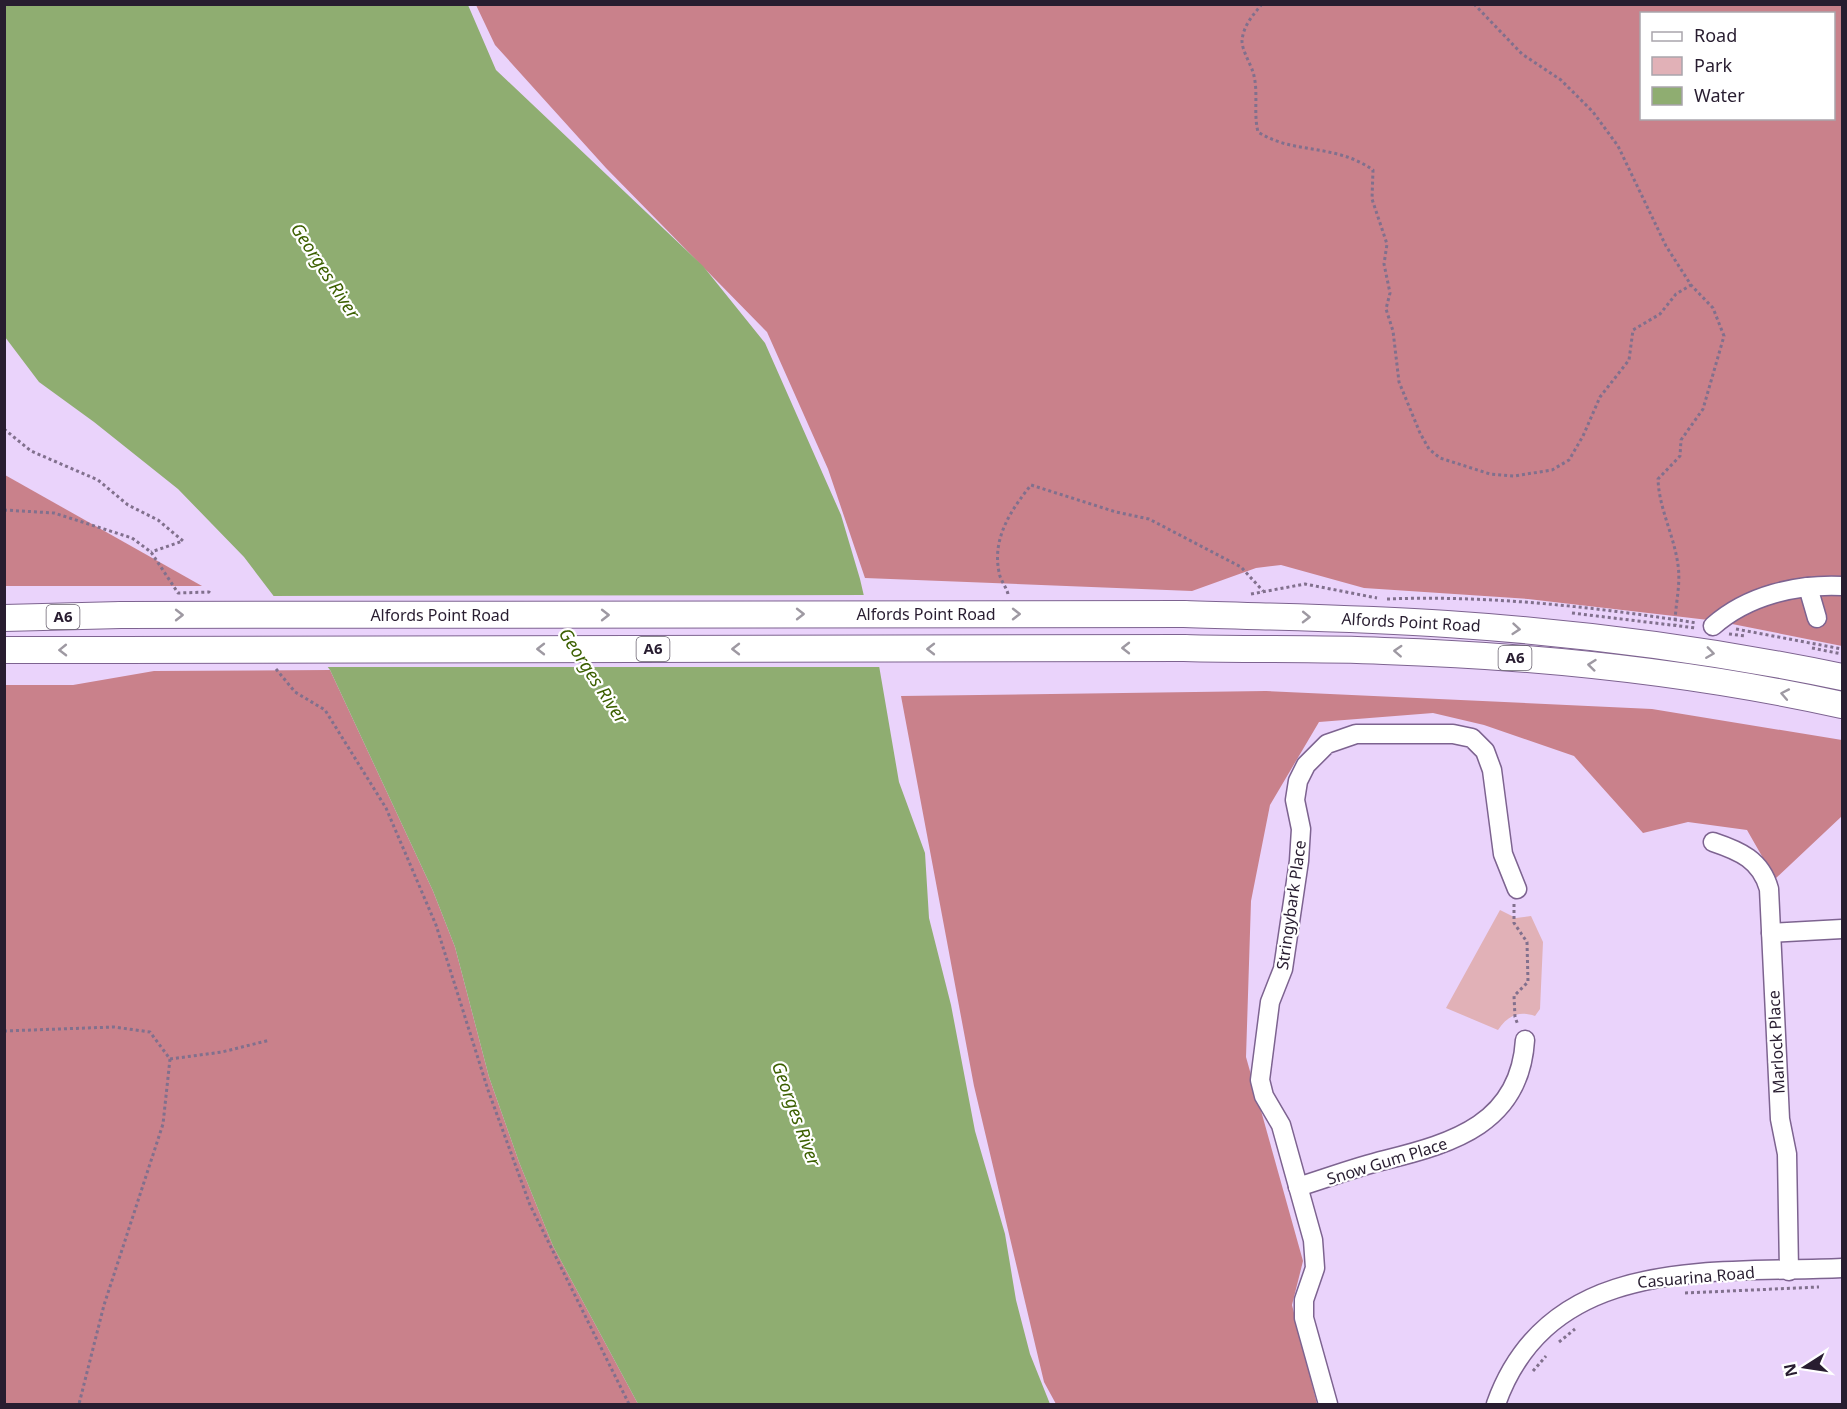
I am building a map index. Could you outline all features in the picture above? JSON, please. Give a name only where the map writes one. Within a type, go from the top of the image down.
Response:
[{"type":"highway","name":"Alfords Point Road","points":[[4,618],[121,615],[1184,614],[1388,620],[1555,632],[1723,655],[1842,677]]},
{"type":"highway","name":"Alfords Point Road","points":[[4,650],[1184,648],[1382,651],[1555,662],[1669,674],[1842,705]]},
{"type":"street","points":[[1713,626],[1724,616],[1766,596],[1808,587],[1842,586]]},
{"type":"street","points":[[1808,587],[1817,618]]},
{"type":"street","points":[[1266,617],[1266,650]]},
{"type":"street","name":"Stringybark Place","points":[[1328,1404],[1304,1318],[1304,1300],[1316,1259],[1281,1125],[1264,1096],[1260,1070],[1270,1002],[1281,976],[1285,956],[1301,847],[1296,790],[1306,765],[1327,744],[1356,734],[1453,734],[1472,738],[1485,751],[1492,770],[1503,854],[1516,890]]},
{"type":"street","name":"Marlock Place","points":[[1713,842],[1745,854],[1761,871],[1768,889],[1780,1119],[1787,1154],[1789,1271]]},
{"type":"street","points":[[1771,933],[1842,929]]},
{"type":"street","name":"Snow Gum Place","points":[[1298,1187],[1380,1161],[1434,1149],[1473,1129],[1509,1096],[1520,1073],[1525,1040]]},
{"type":"street","name":"Casuarina Road","points":[[1496,1404],[1508,1378],[1531,1345],[1559,1318],[1589,1298],[1620,1286],[1654,1278],[1842,1268]]},
{"type":"path","points":[[1262,4],[1250,18],[1242,42],[1253,73],[1257,97],[1254,114],[1258,132],[1272,141],[1319,148],[1357,158],[1373,170],[1372,199],[1388,244],[1384,264],[1390,293],[1386,309],[1393,331],[1400,382],[1428,449],[1440,458],[1490,474],[1514,476],[1552,470],[1569,460],[1600,398],[1629,360],[1633,330],[1660,314],[1676,294],[1691,285]]},
{"type":"path","points":[[1474,4],[1522,54],[1561,80],[1593,112],[1618,146],[1666,246],[1691,285],[1713,308],[1724,336],[1703,409],[1681,440],[1680,456],[1658,479],[1659,500],[1672,533],[1678,567],[1675,625]]},
{"type":"path","points":[[4,429],[31,451],[98,480],[128,505],[158,520],[183,541],[151,552]]},
{"type":"path","points":[[1010,604],[1007,588],[998,570],[999,545],[1009,515],[1031,485],[1116,512],[1149,519],[1240,567],[1264,592],[1266,617]]},
{"type":"path","points":[[4,510],[54,513],[132,538],[151,552],[178,593],[209,592],[214,599]]},
{"type":"path","points":[[1247,595],[1305,584],[1379,599],[1433,598],[1524,603],[1675,620],[1842,649]]},
{"type":"path","points":[[273,666],[295,692],[326,710],[386,808],[436,925],[488,1090],[530,1205],[629,1404]]},
{"type":"path","points":[[1516,890],[1514,922],[1527,942],[1528,982],[1514,996],[1515,1017],[1525,1040]]},
{"type":"path","points":[[4,1031],[114,1027],[150,1032],[170,1059],[163,1124],[104,1305],[79,1404]]},
{"type":"path","points":[[170,1059],[222,1052],[270,1040]]},
{"type":"path","points":[[1675,1294],[1820,1287]]},
{"type":"path","points":[[1528,1380],[1552,1348],[1582,1325]]},
{"type":"green space","points":[[1500,910],[1516,918],[1531,916],[1543,942],[1540,1009],[1535,1016],[1519,1014],[1509,1018],[1498,1030],[1446,1008]]},
{"type":"shaded area","points":[[476,5],[1842,5],[1842,646],[1717,621],[1528,599],[1364,588],[1281,565],[1256,568],[1192,591],[865,578],[828,469],[767,332],[606,168],[495,45]]},
{"type":"shaded area","points":[[5,475],[202,586],[5,586]]},
{"type":"shaded area","points":[[330,670],[433,891],[455,947],[489,1077],[519,1162],[553,1246],[638,1404],[5,1404],[5,685],[73,685],[154,671]]},
{"type":"shaded area","points":[[1266,691],[1652,709],[1842,740],[1842,816],[1775,879],[1747,830],[1688,822],[1643,833],[1574,756],[1484,725],[1433,713],[1319,722],[1270,805],[1251,901],[1246,1057],[1303,1261],[1292,1305],[1317,1404],[1056,1404],[1044,1382],[974,1086],[901,696]]},
{"type":"water","name":"Georges River","points":[[5,5],[468,5],[496,70],[703,266],[765,343],[841,515],[860,579],[876,648],[899,782],[925,853],[929,918],[951,1005],[975,1131],[1005,1234],[1016,1300],[1030,1354],[1050,1404],[638,1404],[553,1246],[519,1162],[489,1077],[455,947],[433,891],[330,670],[244,557],[178,489],[94,422],[39,382],[5,337]]},
{"type":"pier","points":[[867,595],[882,667],[324,667],[270,596]]}]
